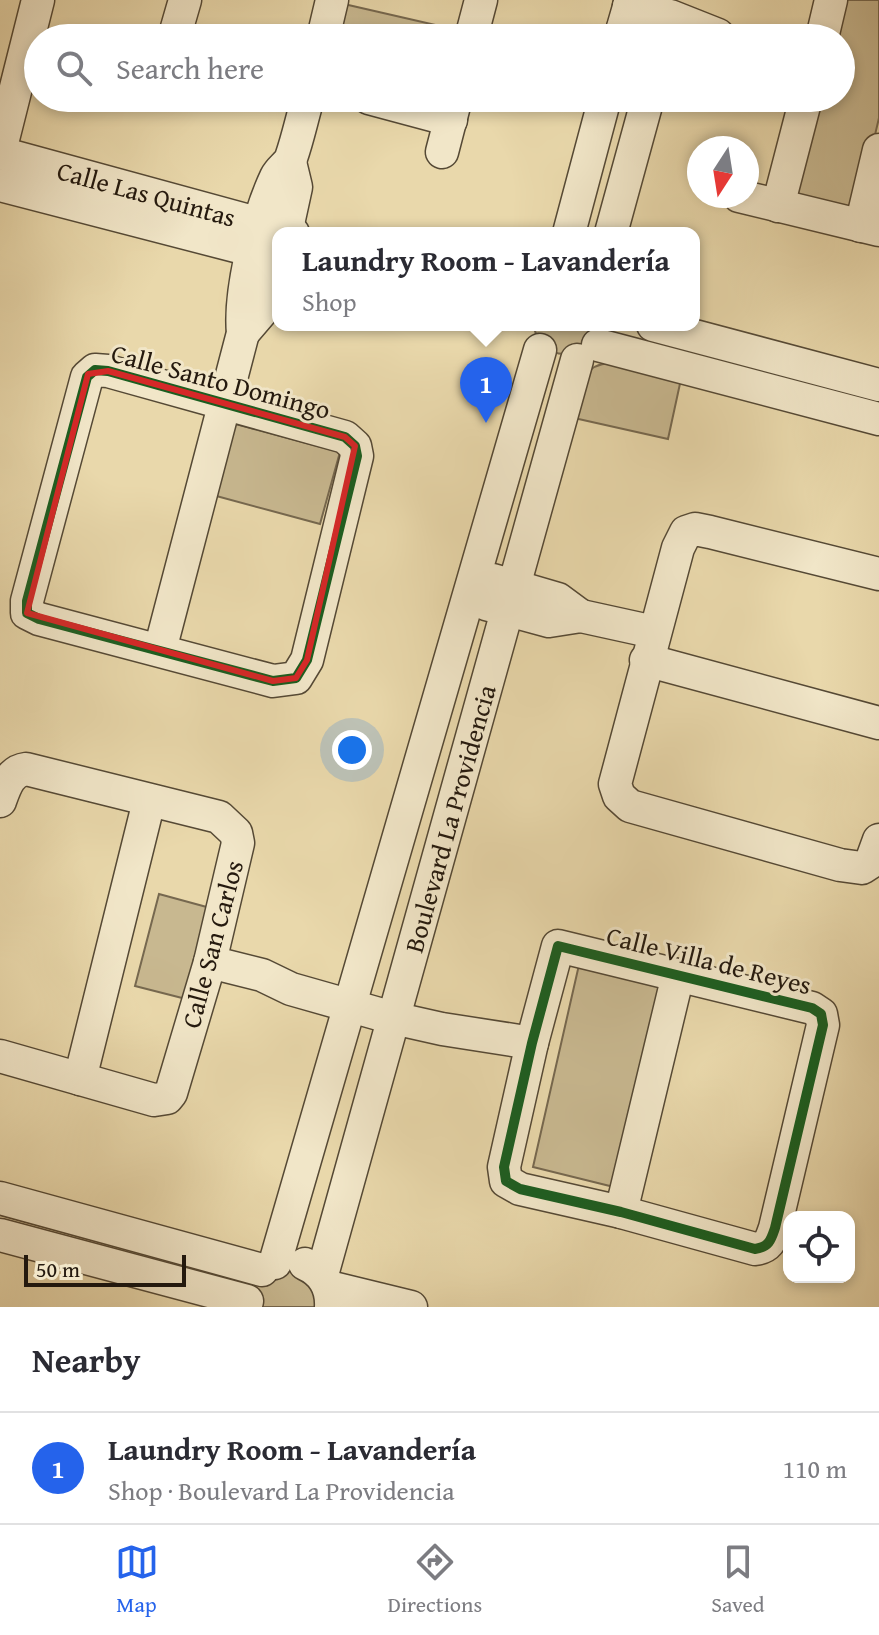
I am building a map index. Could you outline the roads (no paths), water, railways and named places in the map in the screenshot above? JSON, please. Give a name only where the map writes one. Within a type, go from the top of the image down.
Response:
[{"type":"street","points":[[32,24],[38,0]]},
{"type":"street","points":[[178,24],[185,0]]},
{"type":"street","points":[[326,24],[332,0]]},
{"type":"street","points":[[475,24],[481,0]]},
{"type":"street","points":[[825,24],[831,0]]},
{"type":"street","points":[[0,152],[24,56]]},
{"type":"street","name":"Calle Santo Domingo","points":[[281,227],[296,187],[290,162],[304,112]]},
{"type":"street","points":[[442,152],[453,112]]},
{"type":"street","points":[[571,227],[601,112]]},
{"type":"street","points":[[613,227],[644,112]]},
{"type":"street","points":[[778,206],[802,112]]},
{"type":"street","points":[[759,201],[870,228],[879,150]]},
{"type":"street","name":"Calle Las Quintas","points":[[0,152],[272,241]]},
{"type":"street","name":"Calle Las Quintas","points":[[0,185],[272,241]]},
{"type":"street","name":"Calle Santo Domingo","points":[[160,650],[243,333],[261,312],[272,261]]},
{"type":"street","points":[[676,331],[879,385]]},
{"type":"street","points":[[534,338],[551,358],[564,361],[593,343],[879,419]]},
{"type":"street","name":"Boulevard La Providencia","points":[[248,1304],[249,1289],[269,1266],[352,997],[471,587],[534,338]]},
{"type":"street","name":"Boulevard La Providencia","points":[[327,1290],[396,1009],[510,598],[593,343]]},
{"type":"street","name":"Calle Santo Domingo","points":[[91,371],[108,371],[345,437],[355,446],[357,456],[307,660],[296,678],[281,681],[160,650],[27,613],[35,571],[91,371]]},
{"type":"street","points":[[879,574],[695,529],[686,532],[681,538],[650,646],[615,784],[619,796],[630,806],[853,868],[862,868],[871,862],[879,840]]},
{"type":"street","points":[[471,587],[510,598],[558,599],[581,616],[650,646],[879,723]]},
{"type":"street","name":"Calle San Carlos","points":[[0,801],[12,776],[17,770],[26,769],[219,817],[236,833],[238,843],[210,962],[167,1098],[154,1100],[0,1056]]},
{"type":"street","points":[[80,1079],[149,801]]},
{"type":"street","name":"Calle Villa de Reyes","points":[[558,946],[678,975],[812,1008],[821,1014],[823,1025],[778,1213],[769,1244],[755,1249],[621,1212],[520,1189],[506,1181],[504,1167],[558,946]]},
{"type":"street","points":[[210,962],[262,975],[293,977],[480,1035],[532,1043]]},
{"type":"street","points":[[621,1212],[678,975]]},
{"type":"street","points":[[0,1198],[269,1266],[301,1262],[327,1290],[411,1307]]},
{"type":"street","points":[[0,1235],[248,1304]]},
{"type":"place","name":"Laundry Room - Lavandería","points":[[486,423]]}]
